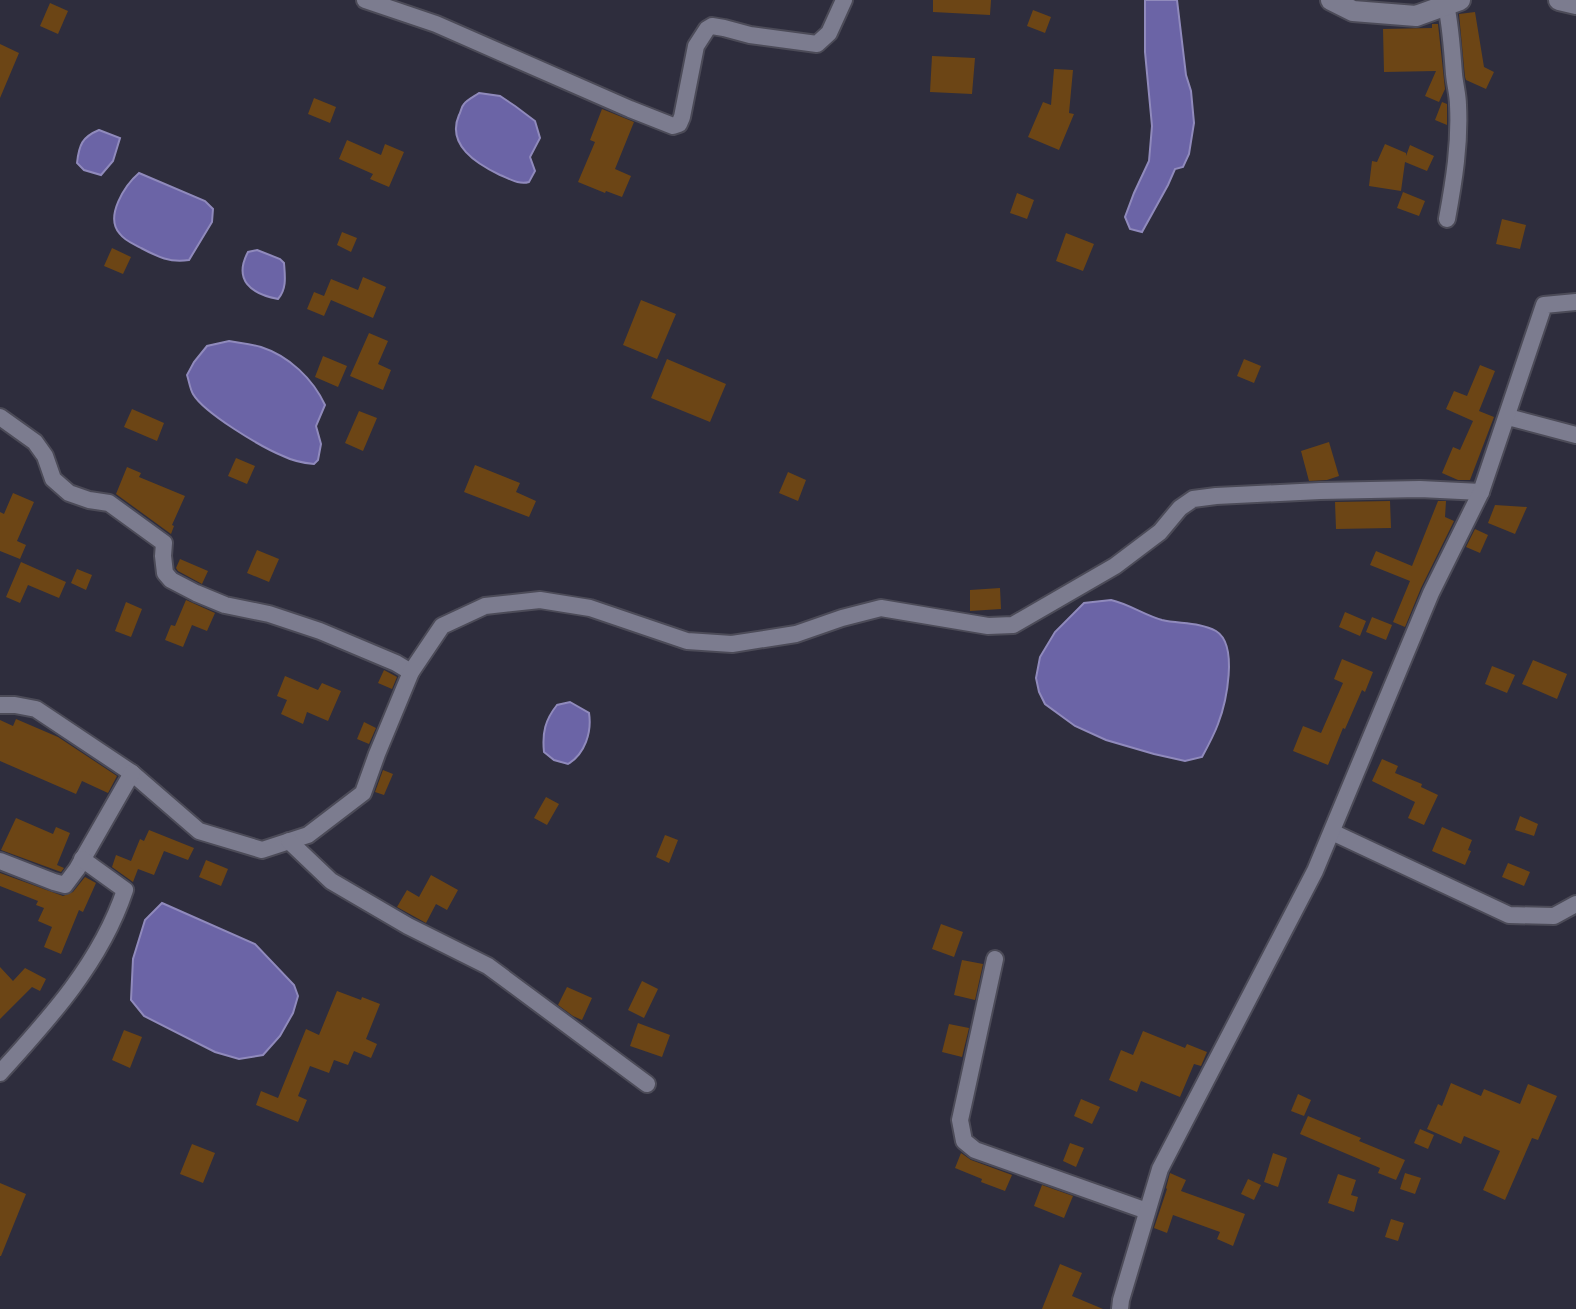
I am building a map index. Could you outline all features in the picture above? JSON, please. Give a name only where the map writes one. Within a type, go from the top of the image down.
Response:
[{"type":"main road","points":[[1331,0],[1353,11],[1416,16],[1453,2]]},
{"type":"main road","points":[[1559,0],[1576,4]]},
{"type":"street","points":[[365,0],[436,24],[673,126],[679,124],[682,117],[696,46],[707,29],[712,26],[750,35],[817,44],[829,33],[844,0]]},
{"type":"street","points":[[1447,219],[1459,134],[1454,79],[1453,2]]},
{"type":"street","points":[[1120,1309],[1160,1169],[1315,871],[1431,593],[1481,492],[1544,305],[1576,302]]},
{"type":"street","points":[[0,417],[35,442],[45,456],[53,479],[69,493],[109,503],[164,543],[165,573],[171,580],[225,605],[269,614],[320,631],[411,672]]},
{"type":"street","points":[[1508,417],[1576,435]]},
{"type":"street","points":[[0,705],[36,709],[132,773],[199,831],[262,850],[308,835],[363,793],[411,672],[442,626],[485,606],[540,600],[590,608],[687,641],[732,644],[796,634],[881,608],[988,626],[1013,625],[1115,566],[1160,532],[1180,508],[1193,499],[1320,491],[1420,489],[1481,492]]},
{"type":"street","points":[[0,861],[65,885],[132,773]]},
{"type":"street","points":[[1332,832],[1509,915],[1554,916],[1576,904]]},
{"type":"street","points":[[289,841],[331,881],[408,926],[488,966],[647,1084]]},
{"type":"street","points":[[0,1073],[50,1018],[92,961],[116,917],[125,890],[82,859]]},
{"type":"street","points":[[995,959],[960,1120],[964,1141],[975,1150],[1147,1211]]},
{"type":"shaded area","points":[[1145,0],[1177,0],[1194,123],[1189,154],[1183,167],[1175,169],[1142,232],[1130,229],[1125,217],[1149,161],[1152,126],[1145,52]]},
{"type":"shaded area","points":[[479,93],[500,96],[535,121],[540,138],[530,157],[535,171],[529,182],[514,181],[491,170],[473,159],[460,144],[456,126],[459,115],[465,103]]},
{"type":"shaded area","points":[[99,130],[120,138],[113,161],[101,175],[84,170],[77,163],[82,142]]},
{"type":"shaded area","points":[[139,173],[205,201],[213,209],[212,222],[189,260],[170,260],[153,254],[120,234],[114,219],[115,210],[128,185]]},
{"type":"shaded area","points":[[257,250],[284,263],[284,287],[278,299],[253,289],[244,278],[244,262],[248,252]]},
{"type":"shaded area","points":[[229,341],[261,347],[281,356],[314,386],[325,405],[316,426],[321,444],[318,460],[314,464],[298,462],[273,452],[221,420],[193,394],[187,375],[194,362],[207,346]]},
{"type":"shaded area","points":[[1111,600],[1162,620],[1210,628],[1223,638],[1229,661],[1227,689],[1218,724],[1202,757],[1185,761],[1106,740],[1075,726],[1045,704],[1036,678],[1040,657],[1055,632],[1084,603]]},
{"type":"shaded area","points":[[570,702],[589,713],[590,720],[583,748],[568,764],[554,760],[544,752],[544,739],[547,721],[557,705]]},
{"type":"shaded area","points":[[162,903],[255,944],[294,985],[298,996],[293,1013],[280,1036],[263,1055],[239,1059],[215,1052],[144,1016],[131,1000],[133,959],[145,920]]},
{"type":"building","points":[[933,0],[991,0],[990,15],[933,12]]},
{"type":"building","points":[[50,3],[68,11],[58,34],[40,26]]},
{"type":"building","points":[[1033,10],[1051,17],[1045,33],[1027,26]]},
{"type":"building","points":[[1475,12],[1484,67],[1494,72],[1486,89],[1465,77],[1459,14]]},
{"type":"building","points":[[1432,24],[1438,24],[1445,89],[1439,102],[1425,96],[1436,71],[1384,72],[1383,29],[1432,28]]},
{"type":"building","points":[[0,44],[19,53],[0,98]]},
{"type":"building","points":[[932,56],[975,58],[972,94],[930,92]]},
{"type":"building","points":[[1054,69],[1073,70],[1069,113],[1074,114],[1059,150],[1028,137],[1043,102],[1051,105]]},
{"type":"building","points":[[314,98],[336,107],[330,123],[308,114]]},
{"type":"building","points":[[1442,102],[1447,104],[1447,125],[1435,120]]},
{"type":"building","points":[[602,109],[634,122],[615,169],[631,176],[622,197],[578,182],[595,142],[590,140]]},
{"type":"building","points":[[347,140],[381,155],[385,144],[404,152],[389,187],[370,179],[373,174],[339,159]]},
{"type":"building","points":[[1385,144],[1406,153],[1406,156],[1410,145],[1434,156],[1427,171],[1405,162],[1401,191],[1369,186],[1372,161],[1377,162]]},
{"type":"building","points":[[1403,192],[1425,201],[1419,216],[1397,208]]},
{"type":"building","points":[[1017,193],[1034,200],[1027,219],[1010,213]]},
{"type":"building","points":[[1502,219],[1526,225],[1520,249],[1496,244]]},
{"type":"building","points":[[342,232],[357,238],[351,252],[337,245]]},
{"type":"building","points":[[1066,233],[1094,244],[1083,271],[1056,261]]},
{"type":"building","points":[[112,248],[131,257],[123,274],[104,266]]},
{"type":"building","points":[[363,277],[386,287],[373,318],[331,300],[324,316],[307,309],[314,292],[324,296],[331,279],[358,290]]},
{"type":"building","points":[[641,300],[676,314],[657,359],[623,345]]},
{"type":"building","points":[[369,333],[388,341],[378,364],[391,370],[383,390],[350,376]]},
{"type":"building","points":[[323,356],[347,366],[338,387],[315,377]]},
{"type":"building","points":[[667,359],[726,384],[710,422],[651,398]]},
{"type":"building","points":[[1244,359],[1261,366],[1254,383],[1237,376]]},
{"type":"building","points":[[1480,365],[1495,371],[1479,411],[1494,417],[1470,480],[1458,480],[1442,473],[1453,447],[1460,450],[1473,421],[1446,409],[1454,391],[1467,396]]},
{"type":"building","points":[[132,409],[164,423],[157,441],[124,427]]},
{"type":"building","points":[[359,411],[377,418],[363,451],[345,443]]},
{"type":"building","points":[[1329,442],[1339,476],[1309,481],[1301,451]]},
{"type":"building","points":[[236,458],[255,466],[247,484],[228,476]]},
{"type":"building","points":[[475,465],[520,483],[516,492],[536,501],[529,517],[464,492]]},
{"type":"building","points":[[127,467],[141,473],[139,477],[185,496],[171,534],[116,494]]},
{"type":"building","points":[[788,472],[806,480],[798,501],[779,493]]},
{"type":"building","points":[[13,493],[34,502],[17,541],[26,545],[20,559],[0,551],[0,512],[4,514]]},
{"type":"building","points":[[1390,501],[1391,528],[1336,529],[1335,502]]},
{"type":"building","points":[[1438,501],[1446,501],[1445,517],[1454,521],[1405,627],[1393,622],[1410,581],[1370,565],[1376,551],[1412,566]]},
{"type":"building","points":[[1495,505],[1527,507],[1515,534],[1488,523]]},
{"type":"building","points":[[1475,529],[1488,535],[1480,553],[1466,547]]},
{"type":"building","points":[[257,550],[279,559],[269,582],[247,573]]},
{"type":"building","points":[[180,559],[208,571],[202,584],[178,571],[176,568]]},
{"type":"building","points":[[21,562],[66,582],[59,598],[28,585],[20,603],[6,597]]},
{"type":"building","points":[[77,569],[92,575],[86,590],[71,583]]},
{"type":"building","points":[[1000,588],[1001,609],[970,611],[970,590]]},
{"type":"building","points":[[186,600],[215,613],[207,631],[192,625],[183,647],[165,640]]},
{"type":"building","points":[[126,602],[142,609],[131,637],[115,631]]},
{"type":"building","points":[[1345,612],[1366,621],[1360,636],[1339,627]]},
{"type":"building","points":[[1372,617],[1392,625],[1386,640],[1366,632]]},
{"type":"building","points":[[1342,659],[1373,672],[1343,728],[1328,765],[1293,751],[1303,726],[1321,733],[1343,683],[1334,679]]},
{"type":"building","points":[[1533,660],[1567,674],[1557,699],[1522,684]]},
{"type":"building","points":[[1492,666],[1515,675],[1507,693],[1485,684]]},
{"type":"building","points":[[384,670],[397,677],[392,689],[378,683]]},
{"type":"building","points":[[285,676],[318,690],[322,683],[341,691],[328,721],[307,712],[303,724],[281,714],[287,700],[277,696]]},
{"type":"building","points":[[16,719],[58,737],[117,776],[108,793],[82,781],[76,794],[0,761],[0,720],[13,726]]},
{"type":"building","points":[[364,722],[376,728],[369,744],[357,739]]},
{"type":"building","points":[[1382,759],[1398,766],[1395,773],[1422,784],[1421,787],[1438,795],[1424,825],[1408,818],[1415,802],[1372,781]]},
{"type":"building","points":[[383,770],[393,774],[384,795],[375,792]]},
{"type":"building","points":[[546,797],[559,804],[547,825],[534,818]]},
{"type":"building","points":[[1520,816],[1538,824],[1534,836],[1515,830]]},
{"type":"building","points":[[16,818],[53,834],[56,827],[70,833],[57,865],[64,868],[61,872],[1,850]]},
{"type":"building","points":[[1442,827],[1472,840],[1465,865],[1432,851]]},
{"type":"building","points":[[149,830],[194,848],[188,860],[164,851],[154,875],[138,869],[133,882],[112,867],[116,855],[131,861],[140,839],[144,841]]},
{"type":"building","points":[[665,835],[678,840],[669,863],[656,857]]},
{"type":"building","points":[[206,860],[228,869],[221,886],[199,877]]},
{"type":"building","points":[[1508,863],[1530,872],[1524,886],[1502,877]]},
{"type":"building","points":[[0,873],[63,896],[73,892],[85,877],[96,883],[83,912],[79,910],[61,954],[44,947],[52,927],[38,921],[44,908],[36,905],[38,901],[0,886]]},
{"type":"building","points":[[431,875],[458,890],[447,910],[436,904],[426,923],[397,907],[407,890],[419,897]]},
{"type":"building","points":[[941,924],[963,932],[954,957],[932,949]]},
{"type":"building","points":[[962,960],[983,964],[975,1000],[954,995]]},
{"type":"building","points":[[0,967],[13,981],[25,968],[46,979],[40,991],[32,987],[0,1019]]},
{"type":"building","points":[[642,981],[658,989],[644,1018],[628,1010]]},
{"type":"building","points":[[567,987],[592,998],[582,1020],[558,1005]]},
{"type":"building","points":[[337,991],[380,1004],[366,1039],[377,1044],[371,1058],[354,1051],[348,1065],[334,1060],[329,1073],[310,1066],[298,1096],[307,1100],[298,1122],[256,1105],[261,1091],[278,1098],[306,1029],[319,1035]]},
{"type":"building","points":[[638,1023],[670,1035],[662,1057],[630,1046]]},
{"type":"building","points":[[949,1024],[969,1028],[962,1057],[942,1052]]},
{"type":"building","points":[[124,1030],[142,1037],[130,1068],[112,1060]]},
{"type":"building","points":[[1143,1031],[1185,1048],[1187,1044],[1207,1052],[1201,1066],[1194,1064],[1180,1097],[1141,1081],[1137,1092],[1109,1080],[1121,1050],[1133,1055]]},
{"type":"building","points":[[1451,1083],[1481,1096],[1484,1089],[1520,1104],[1528,1084],[1557,1096],[1538,1140],[1532,1138],[1505,1200],[1483,1190],[1500,1151],[1464,1136],[1461,1144],[1427,1129],[1438,1104],[1442,1106]]},
{"type":"building","points":[[1298,1094],[1311,1100],[1304,1116],[1291,1111]]},
{"type":"building","points":[[1081,1099],[1100,1107],[1092,1124],[1074,1116]]},
{"type":"building","points":[[1308,1116],[1405,1160],[1396,1180],[1378,1173],[1380,1168],[1300,1134]]},
{"type":"building","points":[[1420,1129],[1434,1135],[1428,1149],[1414,1143]]},
{"type":"building","points":[[1070,1143],[1084,1148],[1076,1167],[1063,1161]]},
{"type":"building","points":[[192,1144],[215,1153],[203,1183],[180,1174]]},
{"type":"building","points":[[961,1153],[971,1160],[1012,1175],[1005,1191],[955,1168]]},
{"type":"building","points":[[1273,1153],[1287,1158],[1278,1187],[1264,1182]]},
{"type":"building","points":[[1170,1173],[1186,1180],[1181,1191],[1245,1214],[1233,1246],[1217,1239],[1220,1232],[1173,1215],[1167,1233],[1154,1228]]},
{"type":"building","points":[[1405,1173],[1421,1178],[1415,1194],[1400,1189]]},
{"type":"building","points":[[1338,1174],[1356,1180],[1351,1195],[1358,1197],[1354,1212],[1328,1203]]},
{"type":"building","points":[[1248,1179],[1261,1185],[1254,1200],[1241,1194]]},
{"type":"building","points":[[0,1183],[26,1194],[1,1256],[0,1256]]},
{"type":"building","points":[[1042,1185],[1073,1196],[1064,1218],[1034,1206]]},
{"type":"building","points":[[1391,1219],[1404,1223],[1398,1241],[1385,1237]]},
{"type":"building","points":[[1060,1264],[1082,1273],[1072,1296],[1103,1309],[1042,1309]]}]
